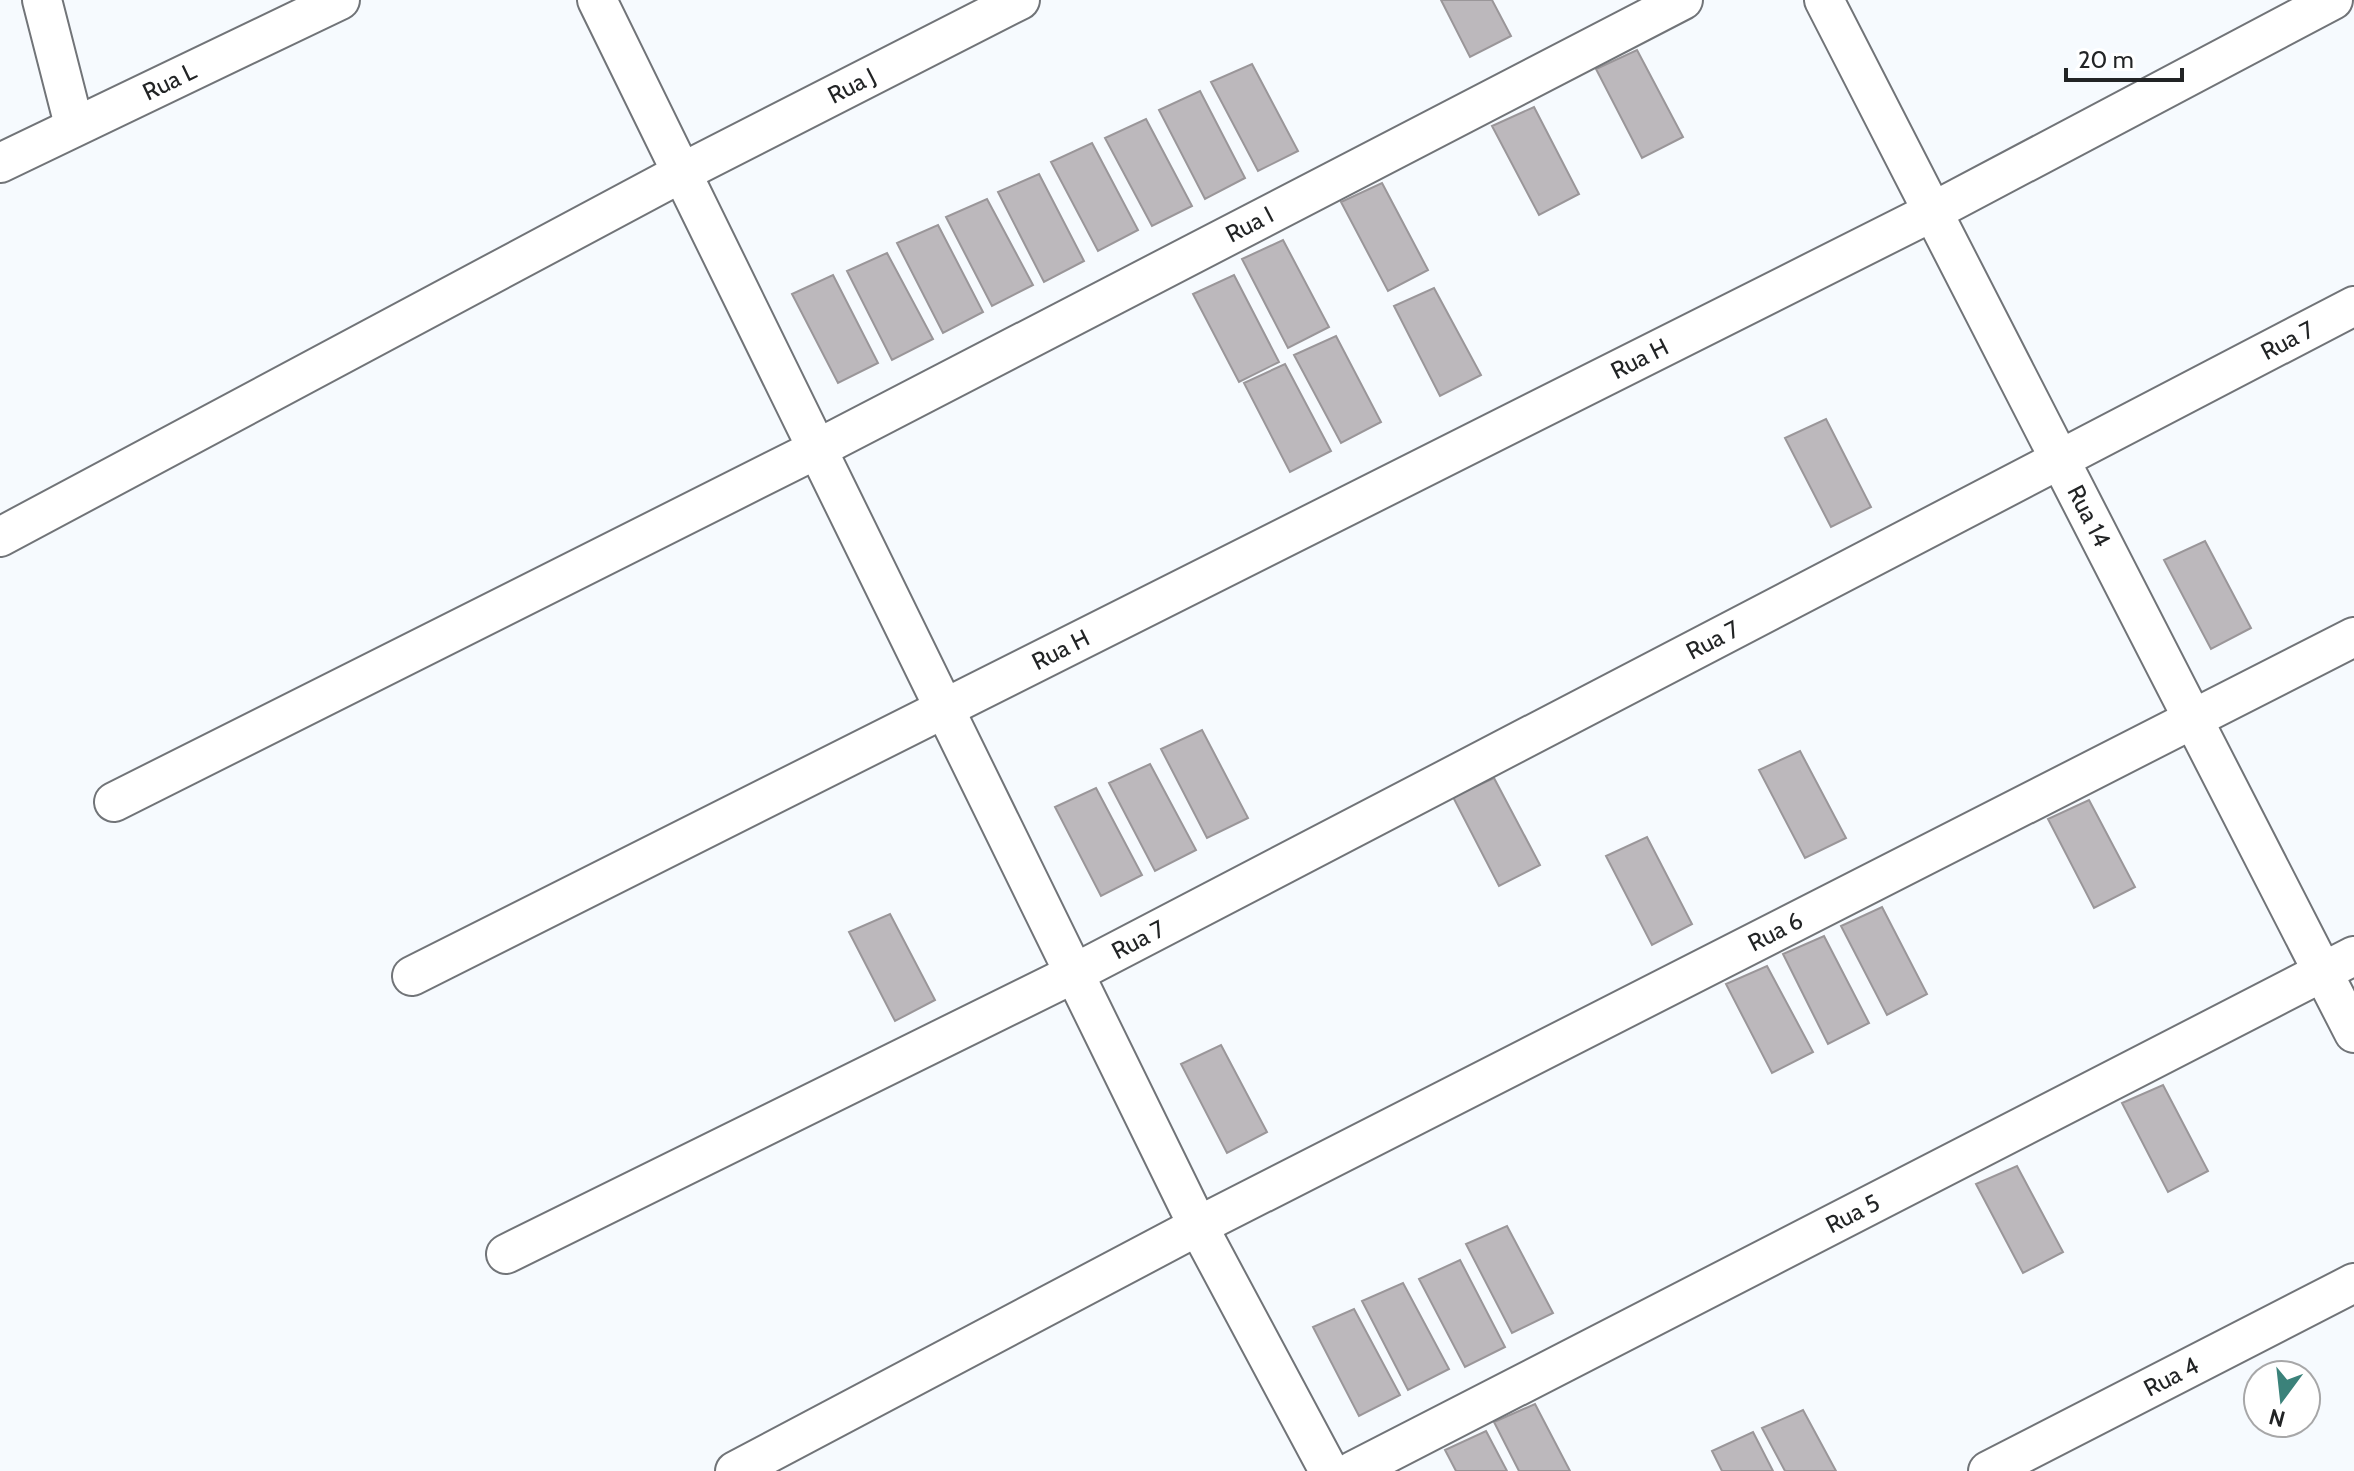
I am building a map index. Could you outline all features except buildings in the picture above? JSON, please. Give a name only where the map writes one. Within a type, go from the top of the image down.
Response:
[{"type":"street","points":[[42,0],[74,125]]},
{"type":"street","name":"Rua L","points":[[0,163],[340,0]]},
{"type":"street","points":[[597,0],[1198,1226],[1329,1471]]},
{"type":"street","name":"Rua J","points":[[0,537],[683,172],[1020,0]]},
{"type":"street","name":"Rua I","points":[[114,802],[815,450],[1683,0]]},
{"type":"street","name":"Rua 14","points":[[1824,0],[2194,718],[2339,964],[2354,1033]]},
{"type":"street","name":"Rua H","points":[[412,976],[1934,211],[2333,0]]},
{"type":"street","name":"Rua 7","points":[[506,1254],[1073,974],[2354,306]]},
{"type":"street","name":"Rua 6","points":[[735,1471],[1198,1226],[2354,637]]},
{"type":"street","name":"Rua 5","points":[[1353,1471],[2339,964]]},
{"type":"street","name":"Rua 4","points":[[1988,1471],[2354,1283]]}]
